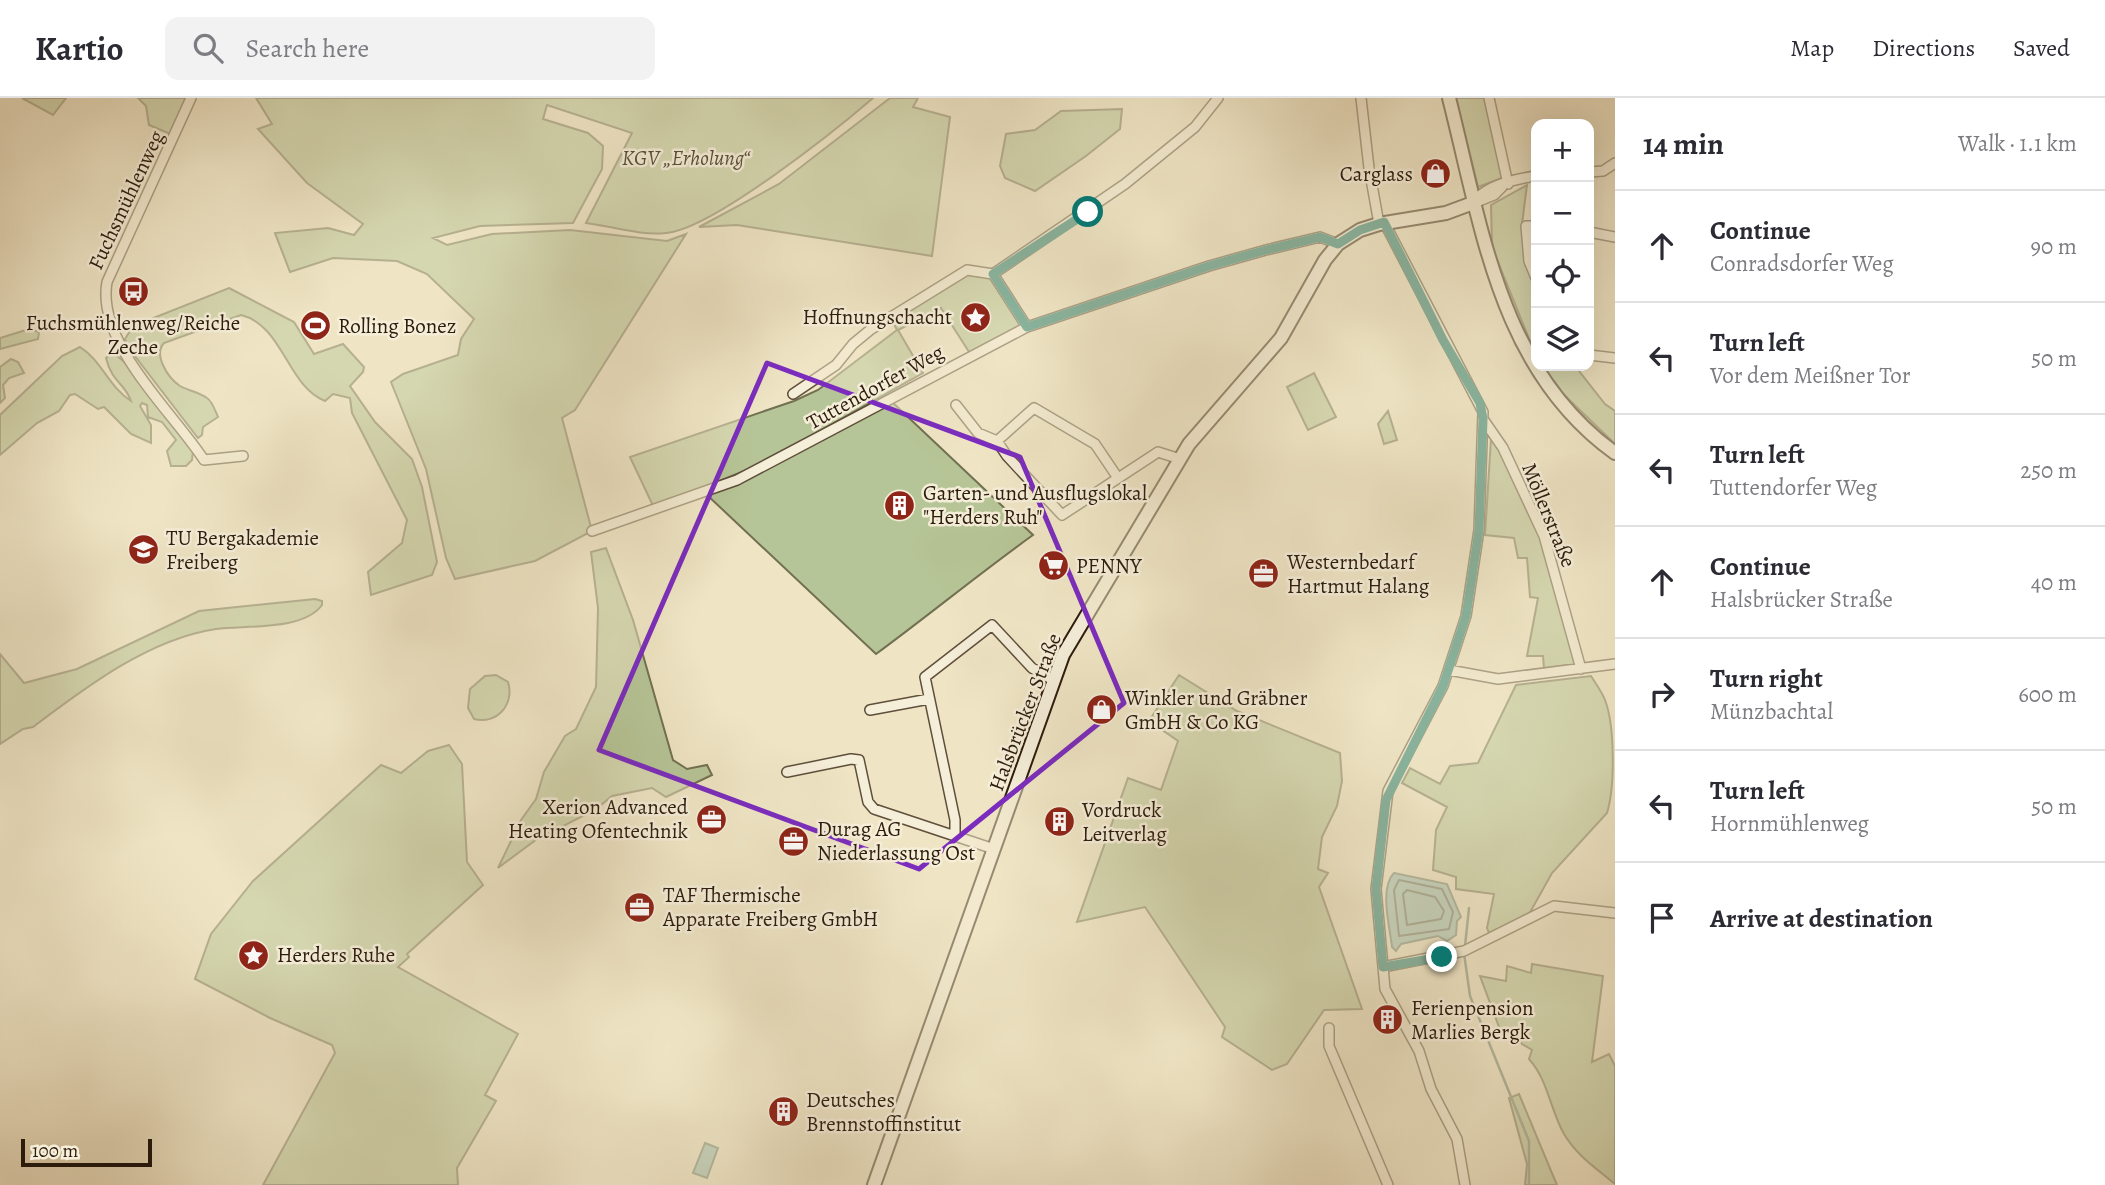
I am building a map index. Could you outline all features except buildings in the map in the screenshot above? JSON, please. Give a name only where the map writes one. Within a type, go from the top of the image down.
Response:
[{"type":"main road","points":[[1449,98],[1474,204],[1503,298],[1536,370],[1564,410],[1615,453]]},
{"type":"main road","name":"Halsbrücker Straße","points":[[874,1185],[1053,680],[1094,600],[1180,459],[1199,429],[1281,338],[1325,260],[1338,244],[1360,230],[1382,223],[1446,213],[1474,204]]},
{"type":"street","name":"Fuchsmühlenweg","points":[[191,98],[107,282],[106,310],[125,355],[204,460],[243,456]]},
{"type":"street","points":[[793,394],[836,365],[870,330],[967,270],[993,274],[1125,184],[1195,127],[1218,98]]},
{"type":"street","points":[[1362,98],[1369,168],[1382,223],[1443,340],[1480,403],[1483,419],[1475,570],[1466,616],[1449,670],[1386,800],[1376,889],[1383,967],[1389,998],[1419,1051],[1431,1089],[1457,1139],[1465,1185]]},
{"type":"street","points":[[1489,98],[1505,185]]},
{"type":"street","points":[[1594,171],[1614,167]]},
{"type":"street","points":[[1474,204],[1482,192],[1531,177]]},
{"type":"street","points":[[1531,226],[1531,266]]},
{"type":"street","points":[[1594,233],[1615,237]]},
{"type":"street","name":"Tuttendorfer Weg","points":[[592,531],[737,480],[1027,327],[1241,257],[1320,237],[1338,244]]},
{"type":"street","points":[[993,274],[1027,327]]},
{"type":"street","points":[[1594,356],[1615,358]]},
{"type":"street","points":[[956,405],[978,433],[996,441],[1062,514],[1158,452],[1180,459]]},
{"type":"street","points":[[996,441],[1034,408],[1095,444],[1118,478]]},
{"type":"street","name":"Möllerstraße","points":[[1483,419],[1503,448],[1544,536],[1581,670]]},
{"type":"street","points":[[955,835],[955,820],[925,677],[992,625],[1032,668],[1053,680]]},
{"type":"street","points":[[1449,670],[1498,679],[1615,664]]},
{"type":"street","points":[[870,710],[929,699]]},
{"type":"street","points":[[787,772],[850,759],[859,760],[868,802],[874,809],[994,849]]},
{"type":"street","points":[[1383,967],[1458,953],[1554,906],[1615,913]]},
{"type":"street","points":[[1329,1028],[1329,1046],[1388,1185]]},
{"type":"highlighted area","points":[[767,363],[1020,457],[1124,703],[919,869],[599,750]]},
{"type":"green space","points":[[22,98],[66,98],[53,115]]},
{"type":"green space","points":[[138,98],[191,98],[175,136],[149,125],[146,106]]},
{"type":"green space","name":"KGV „Erholung“","points":[[256,98],[873,98],[803,154],[742,197],[686,228],[656,234],[586,223],[632,133],[547,105],[543,119],[588,133],[603,146],[602,169],[573,223],[480,226],[433,238],[447,245],[492,234],[570,230],[667,241],[686,234],[575,410],[562,418],[592,531],[535,561],[455,579],[446,558],[426,469],[391,382],[403,374],[458,355],[461,339],[474,319],[427,274],[397,261],[333,258],[290,272],[275,233],[328,228],[354,235],[363,224],[307,183],[258,129],[272,124]]},
{"type":"green space","points":[[890,98],[918,98],[913,107],[950,117],[932,256],[737,225],[699,227],[779,184]]},
{"type":"green space","points":[[1456,98],[1487,98],[1502,178],[1478,187]]},
{"type":"green space","points":[[1122,109],[1120,129],[1035,191],[1005,178],[1000,166],[1006,134],[1035,130],[1061,111]]},
{"type":"green space","points":[[1527,185],[1522,224],[1525,263],[1531,277],[1531,344],[1492,247],[1491,205]]},
{"type":"green space","points":[[967,270],[993,274],[1027,327],[971,355],[941,308],[898,330],[923,373],[761,464],[654,508],[630,457],[794,401],[818,390],[897,330],[891,318]]},
{"type":"green space","points":[[229,288],[294,322],[314,354],[343,344],[364,367],[363,372],[350,386],[375,422],[412,459],[422,487],[437,562],[432,575],[371,595],[368,572],[402,543],[407,520],[352,413],[350,398],[333,394],[325,401],[312,393],[302,383],[276,343],[255,321],[241,315],[164,343],[161,348],[163,366],[171,378],[180,386],[209,399],[218,417],[203,427],[202,435],[198,438],[128,347],[125,339],[133,326]]},
{"type":"green space","points":[[29,329],[39,332],[38,339],[0,349],[0,338]]},
{"type":"green space","points":[[80,347],[131,401],[112,373],[106,358],[112,352],[136,373],[193,450],[192,460],[186,466],[171,466],[167,451],[176,440],[162,422],[148,417],[147,405],[142,403],[140,406],[151,425],[151,443],[131,434],[104,407],[98,409],[75,394],[70,395],[59,411],[37,423],[0,455],[0,415],[62,356]]},
{"type":"green space","points":[[11,359],[18,362],[24,373],[9,378],[3,385],[5,398],[0,403],[0,367]]},
{"type":"green space","points":[[1546,371],[1579,371],[1605,404],[1615,411],[1615,444],[1557,388]]},
{"type":"green space","points":[[1314,373],[1336,417],[1308,430],[1287,387]]},
{"type":"green space","points":[[890,400],[1033,535],[876,654],[706,494],[801,451]]},
{"type":"green space","points":[[1388,411],[1397,440],[1384,444],[1378,424]]},
{"type":"green space","points":[[1494,438],[1543,544],[1576,664],[1544,669],[1543,656],[1527,656],[1538,598],[1530,597],[1527,558],[1518,558],[1514,538],[1485,535],[1491,439]]},
{"type":"green space","points":[[606,548],[633,620],[673,760],[687,769],[707,765],[712,775],[666,797],[652,788],[612,796],[595,810],[537,839],[498,868],[521,820],[536,799],[544,772],[565,736],[576,729],[596,687],[598,608],[591,552]]},
{"type":"green space","points":[[315,599],[322,601],[322,605],[302,619],[191,634],[143,654],[97,681],[33,727],[23,729],[0,744],[0,654],[24,683],[77,669],[199,611]]},
{"type":"green space","points":[[496,675],[508,682],[509,698],[506,705],[497,716],[474,719],[468,708],[470,689],[485,676]]},
{"type":"green space","points":[[1179,675],[1237,711],[1340,753],[1342,781],[1337,806],[1322,837],[1318,869],[1328,873],[1319,887],[1362,1009],[1324,1010],[1287,1064],[1272,1070],[1222,1037],[1225,1027],[1145,907],[1077,922],[1128,778],[1161,790],[1178,741],[1149,721]]},
{"type":"green space","points":[[1591,676],[1605,700],[1611,725],[1613,773],[1607,813],[1552,873],[1528,916],[1489,933],[1487,928],[1494,894],[1456,889],[1456,877],[1433,870],[1436,830],[1447,807],[1402,783],[1410,768],[1440,784],[1450,766],[1478,763],[1516,685]]},
{"type":"green space","points":[[449,745],[462,764],[467,862],[483,885],[407,954],[409,957],[398,967],[518,1034],[485,1095],[496,1101],[457,1168],[458,1185],[263,1185],[335,1053],[332,1045],[270,1018],[195,979],[211,934],[253,881],[381,765],[401,773],[428,751]]},
{"type":"green space","points":[[1532,964],[1603,976],[1592,1062],[1609,1054],[1615,1066],[1615,1184],[1569,1142],[1559,1124],[1541,1076],[1529,1059],[1532,1050],[1522,1044],[1515,1033],[1502,1035],[1480,976],[1506,981],[1507,966],[1531,973]]},
{"type":"green space","points":[[1519,1094],[1557,1185],[1525,1185],[1527,1164],[1509,1098]]},
{"type":"water","points":[[1394,873],[1447,884],[1461,917],[1457,921],[1456,935],[1447,941],[1438,936],[1401,944],[1396,951],[1392,947],[1386,898]]},
{"type":"water","points":[[705,1143],[718,1148],[707,1178],[693,1173]]},
{"type":"waterway","points":[[1465,946],[1469,908]]},
{"type":"waterway","points":[[1464,953],[1470,996],[1529,1141],[1529,1185]]},
{"type":"place","name":"Carglass","points":[[1436,174]]},
{"type":"place","name":"Fuchsmühlenweg/Reiche Zeche","points":[[133,291]]},
{"type":"place","name":"Hoffnungschacht","points":[[975,317]]},
{"type":"place","name":"Rolling Bonez","points":[[315,326]]},
{"type":"place","name":"Garten- und Ausflugslokal \"Herders Ruh\"","points":[[900,505]]},
{"type":"place","name":"TU Bergakademie Freiberg","points":[[143,550]]},
{"type":"place","name":"PENNY","points":[[1053,566]]},
{"type":"place","name":"Westernbedarf Hartmut Halang","points":[[1264,574]]},
{"type":"place","name":"Winkler und Gräbner GmbH & Co KG","points":[[1102,710]]},
{"type":"place","name":"Xerion Advanced Heating Ofentechnik","points":[[711,819]]},
{"type":"place","name":"Vordruck Leitverlag","points":[[1059,822]]},
{"type":"place","name":"Durag AG Niederlassung Ost","points":[[794,841]]},
{"type":"place","name":"TAF Thermische Apparate Freiberg GmbH","points":[[640,907]]},
{"type":"place","name":"Herders Ruhe","points":[[254,955]]},
{"type":"place","name":"Ferienpension Marlies Bergk","points":[[1388,1020]]},
{"type":"place","name":"Deutsches Brennstoffinstitut","points":[[783,1112]]},
{"type":"route","points":[[1088,212],[993,274],[1027,327],[1209,266],[1266,250],[1320,237],[1338,244],[1360,230],[1384,222],[1385,230],[1443,340],[1480,403],[1483,419],[1479,530],[1466,616],[1443,686],[1388,791],[1376,879],[1383,967],[1393,963],[1442,957]]}]
